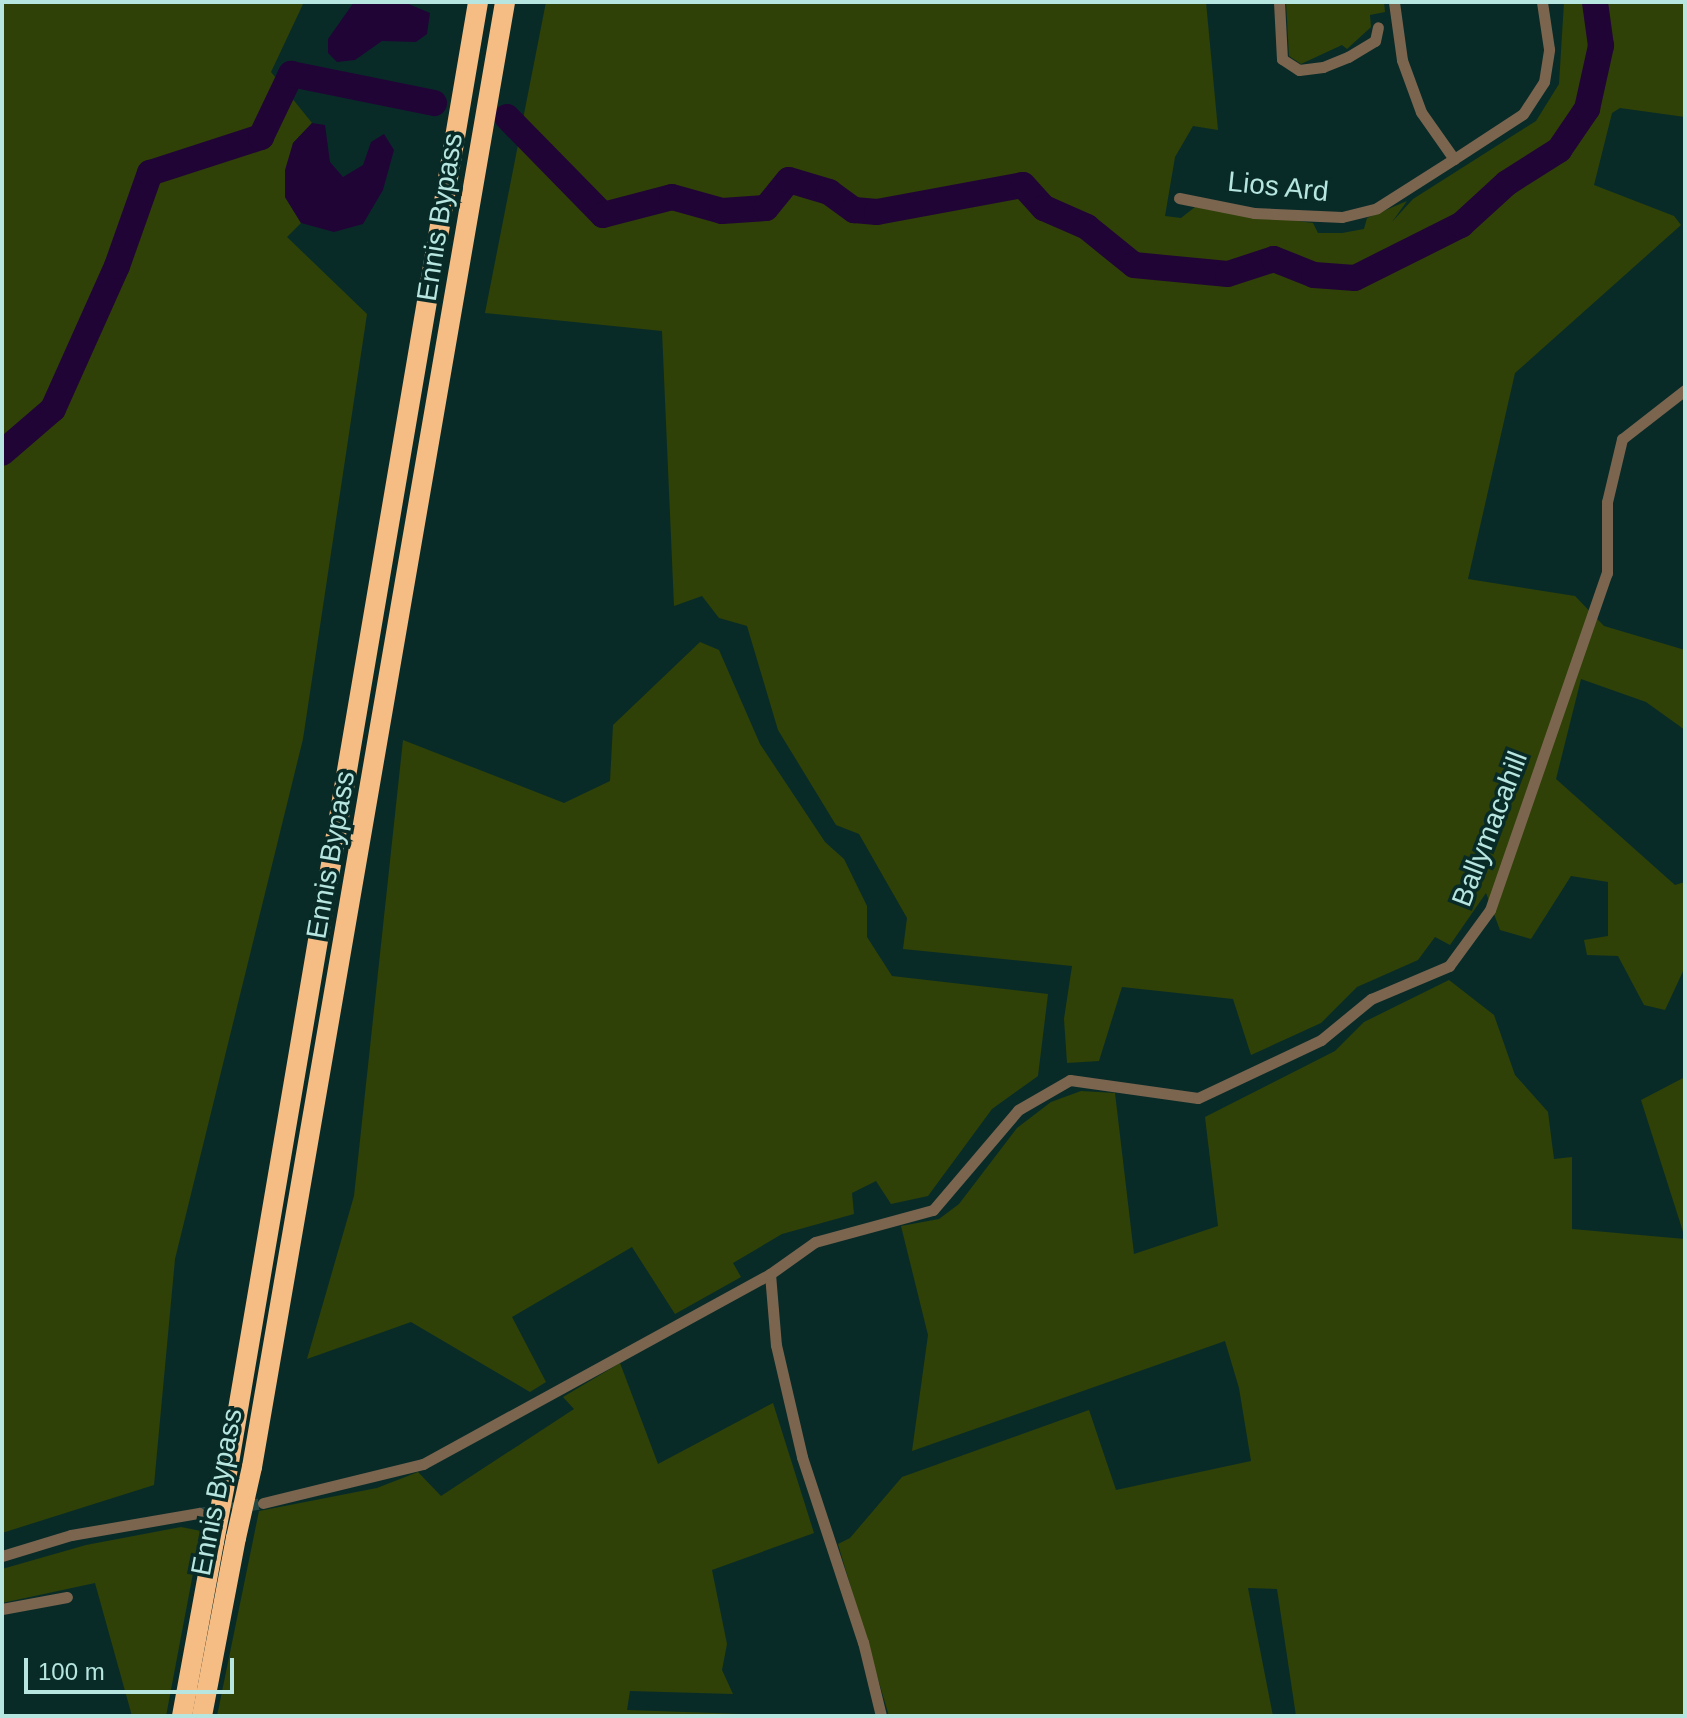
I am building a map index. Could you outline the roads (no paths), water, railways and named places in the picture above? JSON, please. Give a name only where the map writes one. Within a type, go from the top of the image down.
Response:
[{"type":"highway","name":"Ennis Bypass","points":[[182,1716],[228,1468],[478,2]]},
{"type":"highway","name":"Ennis Bypass","points":[[202,1716],[252,1467],[505,2]]},
{"type":"street","points":[[1279,2],[1282,59],[1299,70],[1323,67],[1348,57],[1375,41],[1378,27]]},
{"type":"street","points":[[1394,2],[1402,60],[1421,112],[1454,159]]},
{"type":"street","name":"Lios Ard","points":[[1179,198],[1254,213],[1342,217],[1377,208],[1523,114],[1544,82],[1549,49],[1542,2]]},
{"type":"street","name":"Ballymacahill","points":[[263,1503],[423,1464],[770,1274],[815,1242],[933,1210],[1018,1110],[1070,1080],[1198,1098],[1321,1040],[1371,999],[1449,966],[1490,910],[1607,573],[1607,502],[1622,439],[1685,390]]},
{"type":"street","points":[[770,1274],[776,1345],[802,1457],[863,1642],[881,1716]]},
{"type":"street","points":[[2,1556],[71,1535],[199,1513]]},
{"type":"street","points":[[2,1609],[67,1597]]},
{"type":"waterway","points":[[507,117],[603,215],[672,197],[722,211],[766,208],[789,180],[829,192],[854,210],[877,212],[1023,185],[1044,208],[1087,227],[1134,265],[1228,274],[1274,259],[1314,275],[1355,278],[1461,225],[1507,183],[1559,150],[1587,109],[1601,46],[1595,2]]},
{"type":"waterway","points":[[2,453],[53,409],[117,266],[150,173],[261,137],[291,74],[434,103]]},
{"type":"tunnel","points":[[199,1513],[263,1503]]}]
